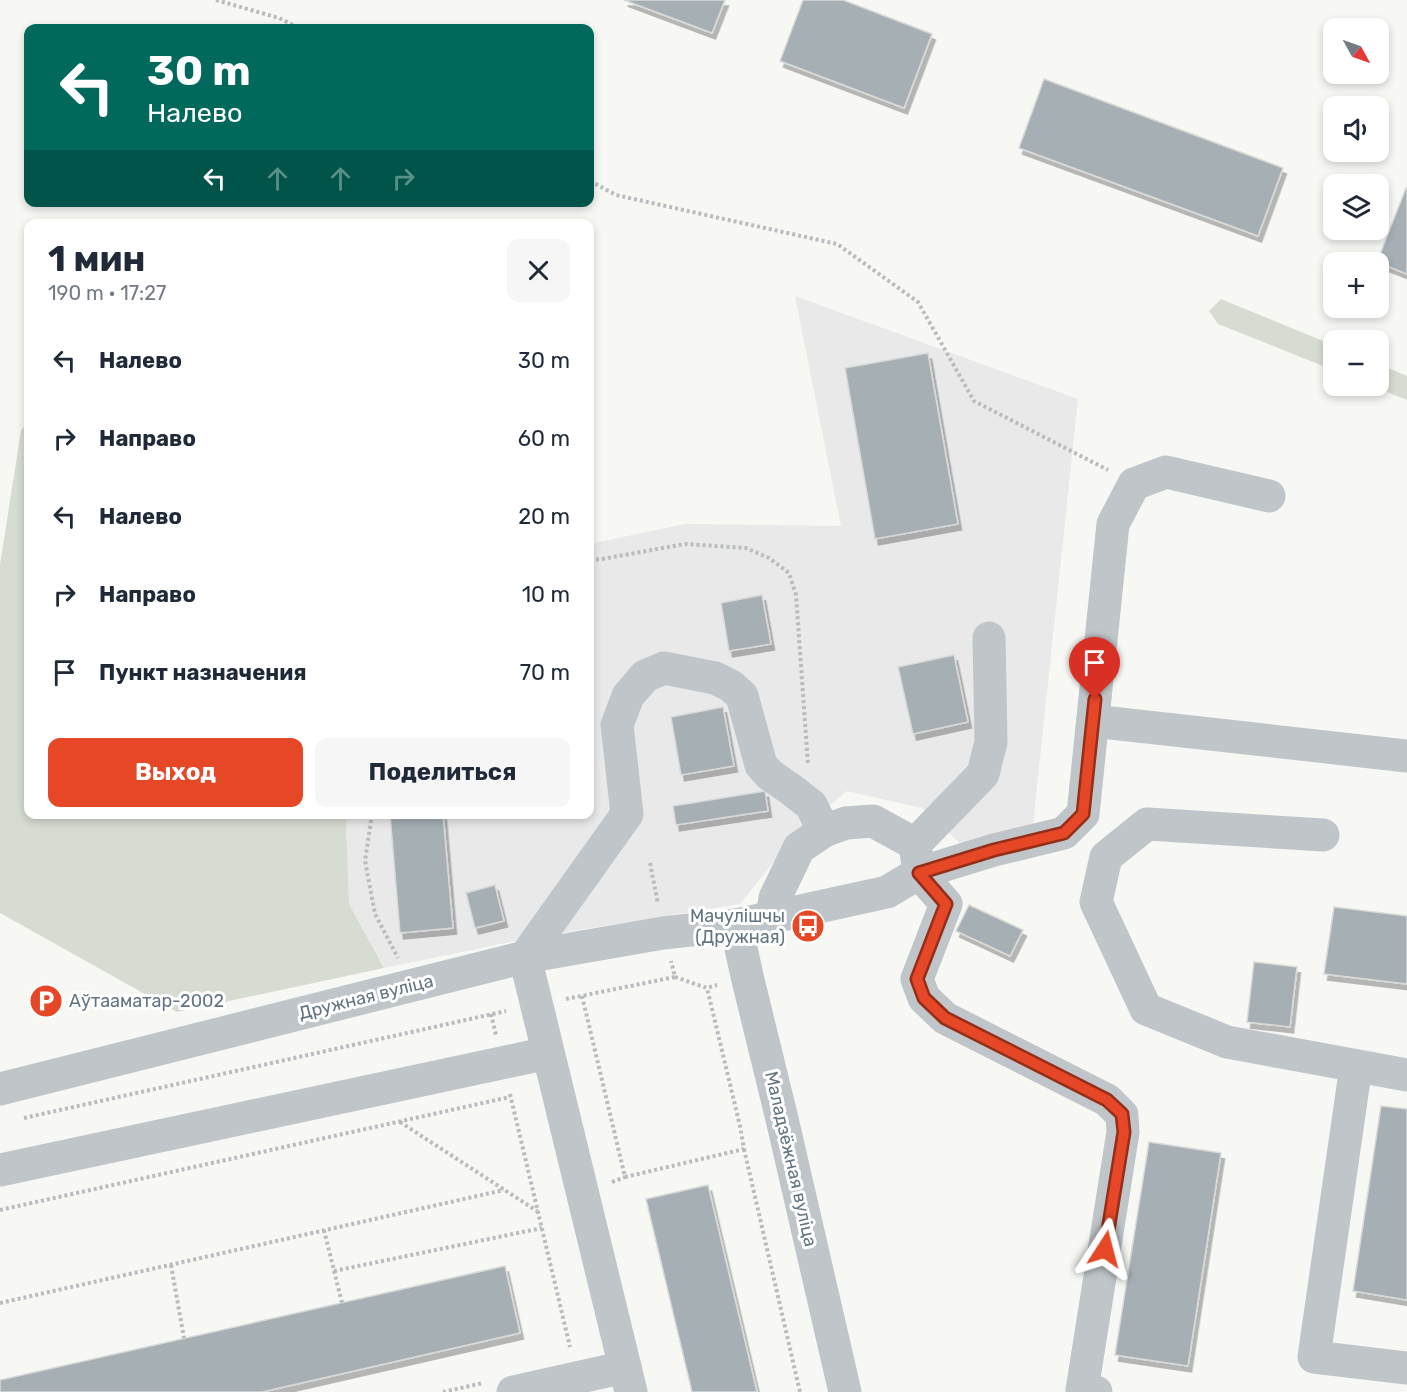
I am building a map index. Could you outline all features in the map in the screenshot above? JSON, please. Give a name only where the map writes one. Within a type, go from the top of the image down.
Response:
[{"type":"street","points":[[917,859],[994,850],[1064,833],[1083,814],[1113,524],[1134,484],[1166,472],[1269,496]]},
{"type":"street","points":[[917,859],[983,774],[991,742],[989,638]]},
{"type":"street","points":[[500,1387],[628,1380],[525,957],[627,814],[617,725],[628,696],[645,676],[664,668],[715,678],[731,686],[742,696],[761,765],[770,775],[789,788],[817,818],[846,823],[873,821],[917,859],[946,904],[917,979],[924,998],[945,1018],[1107,1100],[1122,1114],[1124,1132],[1082,1390],[1096,1392]]},
{"type":"street","points":[[1093,722],[1407,756]]},
{"type":"street","points":[[772,917],[775,898],[799,848],[817,818]]},
{"type":"street","points":[[1323,835],[1148,824],[1106,857],[1096,902],[1146,1009],[1227,1042],[1407,1076]]},
{"type":"street","name":"Дружная вуліца","points":[[0,1089],[525,957],[663,933],[736,925],[887,892],[917,859]]},
{"type":"street","name":"Маладзёжная вуліца","points":[[736,925],[845,1392]]},
{"type":"street","points":[[0,1170],[548,1053]]},
{"type":"street","points":[[1356,1066],[1314,1357],[1407,1368]]},
{"type":"path","points":[[216,0],[279,18],[291,24]]},
{"type":"path","points":[[594,183],[616,195],[837,244],[918,302],[974,401],[1134,484]]},
{"type":"path","points":[[594,560],[685,544],[746,548],[769,558],[789,573],[796,595],[817,818]]},
{"type":"path","points":[[371,819],[365,861],[375,914],[413,986]]},
{"type":"path","points":[[23,1118],[537,1004],[675,977],[663,933],[650,863]]},
{"type":"path","points":[[706,988],[740,1126],[800,1392]]},
{"type":"path","points":[[582,996],[625,1178],[744,1149]]},
{"type":"path","points":[[491,1014],[571,1352]]},
{"type":"path","points":[[0,1210],[510,1097]]},
{"type":"path","points":[[400,1121],[538,1212]]},
{"type":"path","points":[[0,1303],[504,1190]]},
{"type":"path","points":[[334,1271],[542,1228]]},
{"type":"path","points":[[324,1230],[342,1303]]},
{"type":"path","points":[[171,1264],[184,1338]]},
{"type":"path","points":[[442,1392],[500,1387]]},
{"type":"shaded area","points":[[795,296],[1078,399],[1032,834],[963,846],[922,808],[847,791],[797,833],[740,904],[530,938],[384,968],[349,904],[347,819],[594,819],[594,543],[685,524],[841,526]]},
{"type":"shaded area","points":[[1221,299],[1323,341],[1323,366],[1218,324],[1209,311]]},
{"type":"shaded area","points":[[1389,368],[1407,376],[1407,400],[1389,393]]},
{"type":"shaded area","points":[[24,427],[24,819],[347,819],[349,904],[384,968],[177,1012],[0,913],[0,565],[21,430]]},
{"type":"building","points":[[624,0],[725,0],[712,33]]},
{"type":"building","points":[[803,0],[843,0],[932,34],[904,108],[780,61]]},
{"type":"building","points":[[1044,79],[1283,168],[1258,236],[1019,148]]},
{"type":"building","points":[[1407,188],[1407,274],[1389,267],[1389,252],[1381,252],[1386,240],[1389,240],[1389,231]]},
{"type":"building","points":[[928,353],[958,524],[875,539],[845,368]]},
{"type":"building","points":[[762,595],[771,644],[729,651],[721,603]]},
{"type":"building","points":[[954,655],[968,722],[913,734],[898,667]]},
{"type":"building","points":[[723,707],[734,766],[681,775],[671,717]]},
{"type":"building","points":[[765,791],[768,811],[676,825],[673,806]]},
{"type":"building","points":[[390,819],[443,819],[453,928],[400,933]]},
{"type":"building","points":[[495,885],[504,921],[475,928],[466,893]]},
{"type":"building","points":[[969,905],[1023,930],[1010,956],[956,931]]},
{"type":"building","points":[[1334,907],[1407,916],[1407,984],[1324,974]]},
{"type":"building","points":[[1254,962],[1297,967],[1290,1027],[1247,1022]]},
{"type":"building","points":[[1381,1106],[1407,1109],[1407,1300],[1353,1291]]},
{"type":"building","points":[[1149,1142],[1221,1153],[1188,1366],[1115,1355]]},
{"type":"building","points":[[708,1185],[757,1392],[692,1392],[646,1199]]},
{"type":"building","points":[[505,1266],[520,1333],[262,1392],[0,1392],[0,1380]]},
{"type":"place","name":"Мачулішчы (Дружная)","points":[[808,926]]},
{"type":"place","name":"Аўтааматар-2002","points":[[46,1001]]},
{"type":"route","points":[[1095,699],[1083,814],[1064,833],[994,850],[919,873],[946,904],[917,979],[924,998],[945,1018],[1107,1100],[1122,1114],[1124,1132],[1105,1249]]}]
